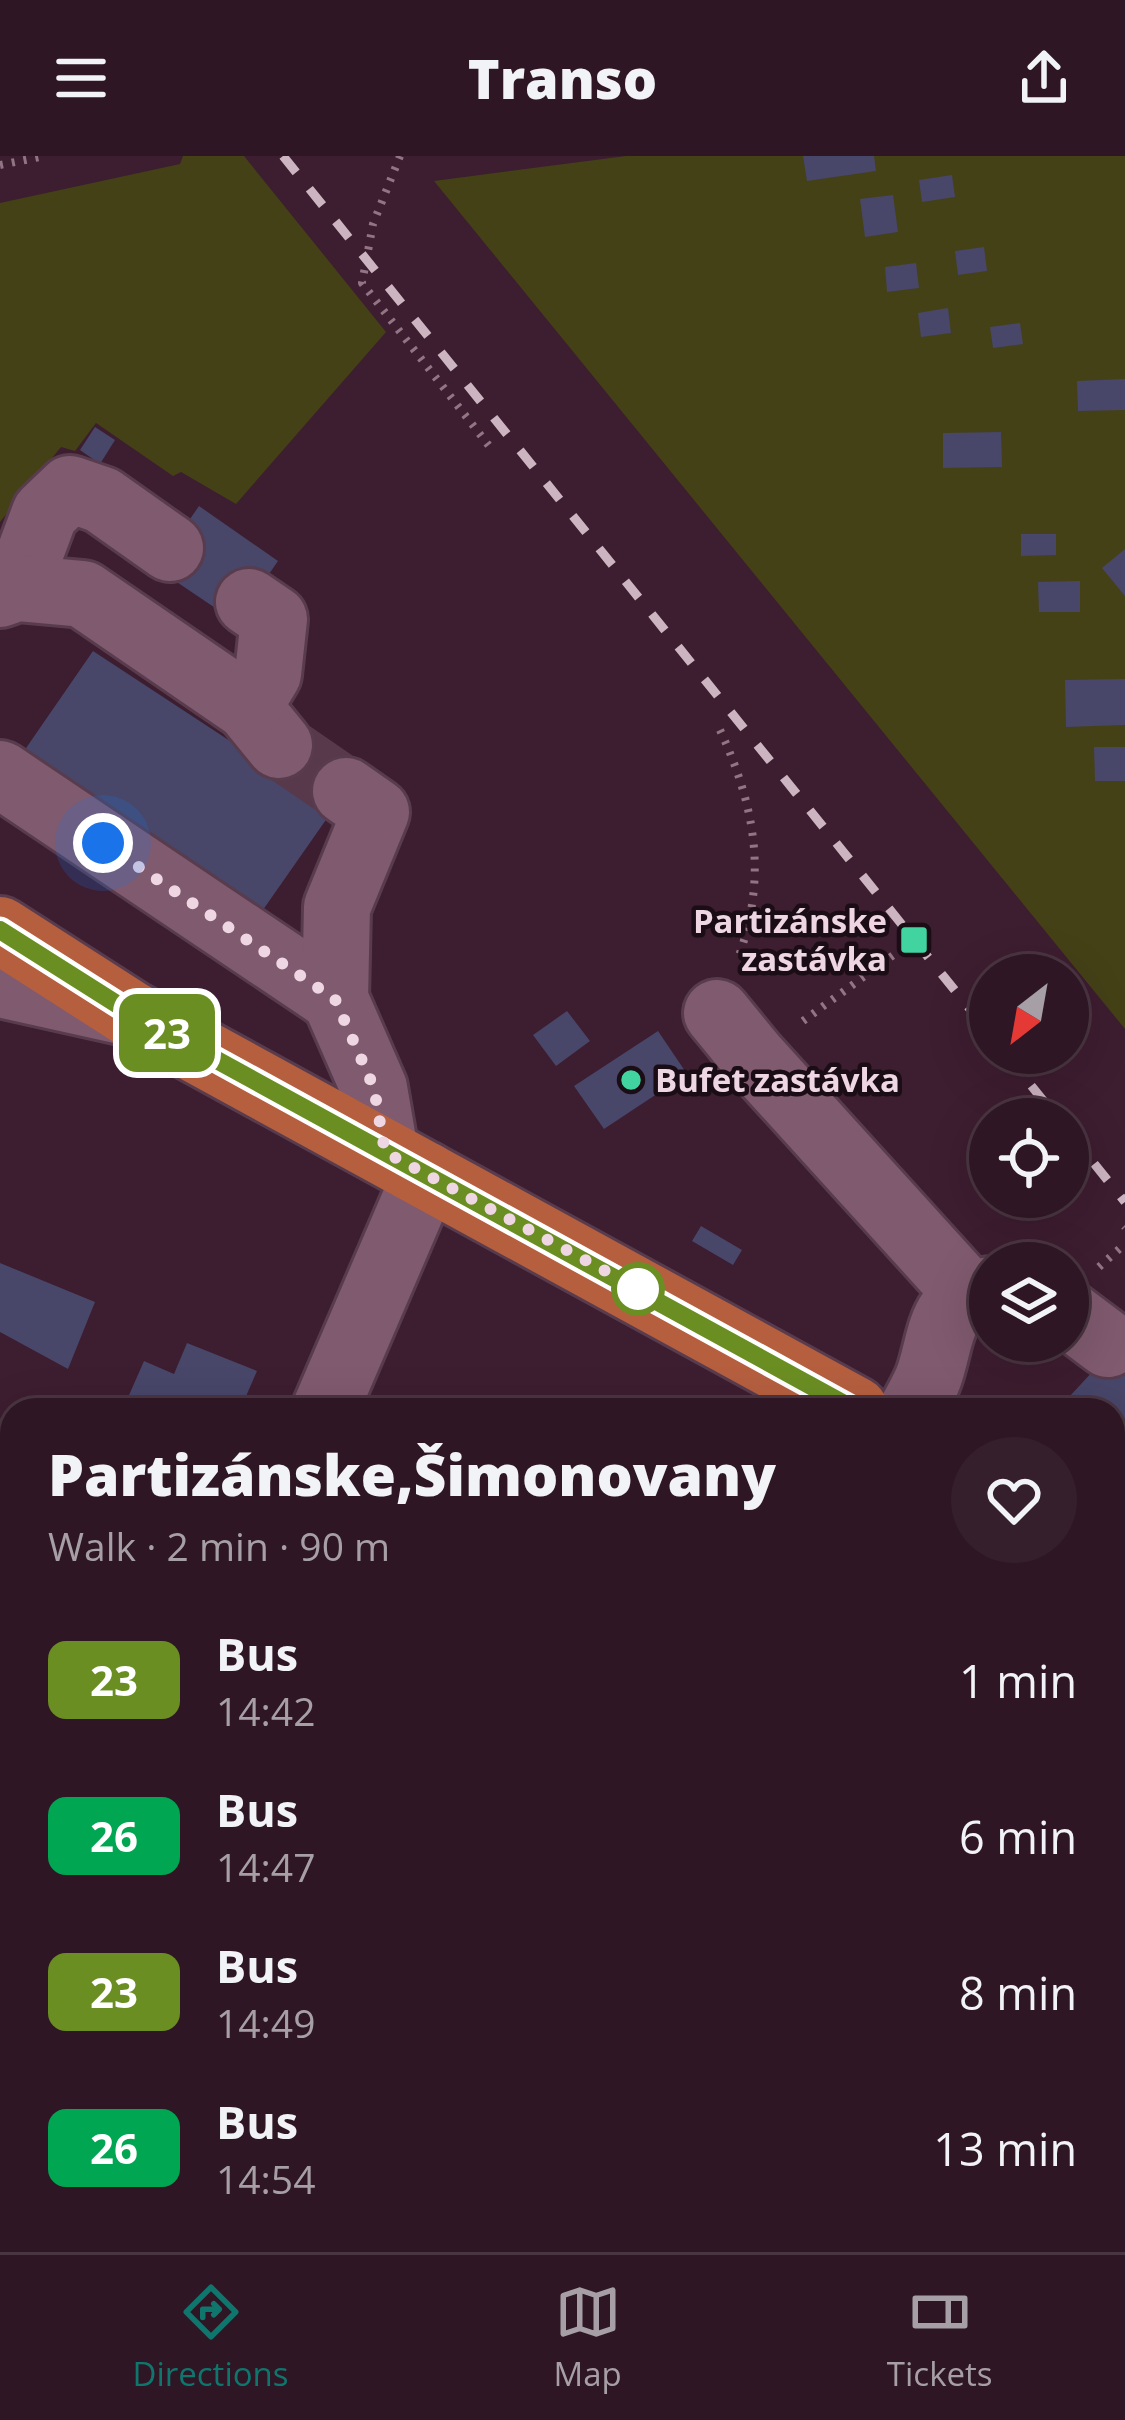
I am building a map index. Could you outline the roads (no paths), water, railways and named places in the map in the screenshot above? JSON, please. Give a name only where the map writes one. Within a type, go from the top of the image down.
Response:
[{"type":"main road","points":[[0,930],[131,1013],[833,1398]]},
{"type":"street","points":[[170,548],[102,500],[70,489],[46,513],[9,591],[83,594],[263,726],[274,619],[249,602]]},
{"type":"street","points":[[0,774],[335,999]]},
{"type":"street","points":[[329,1398],[406,1164],[335,999],[337,907],[376,812],[346,791]]},
{"type":"street","points":[[0,984],[131,1013]]},
{"type":"street","points":[[735,1035],[969,1281]]},
{"type":"street","points":[[918,1398],[929,1377],[940,1330],[950,1311],[969,1299]]},
{"type":"tunnel","points":[[279,745],[346,791]]},
{"type":"railway","points":[[283,156],[969,1008]]},
{"type":"railway","points":[[1022,1074],[1041,1098]]},
{"type":"railway","points":[[1089,1157],[1125,1202]]},
{"type":"place","name":"Partizánske zastávka","points":[[914,940]]},
{"type":"place","name":"Bufet zastávka","points":[[631,1080]]}]
